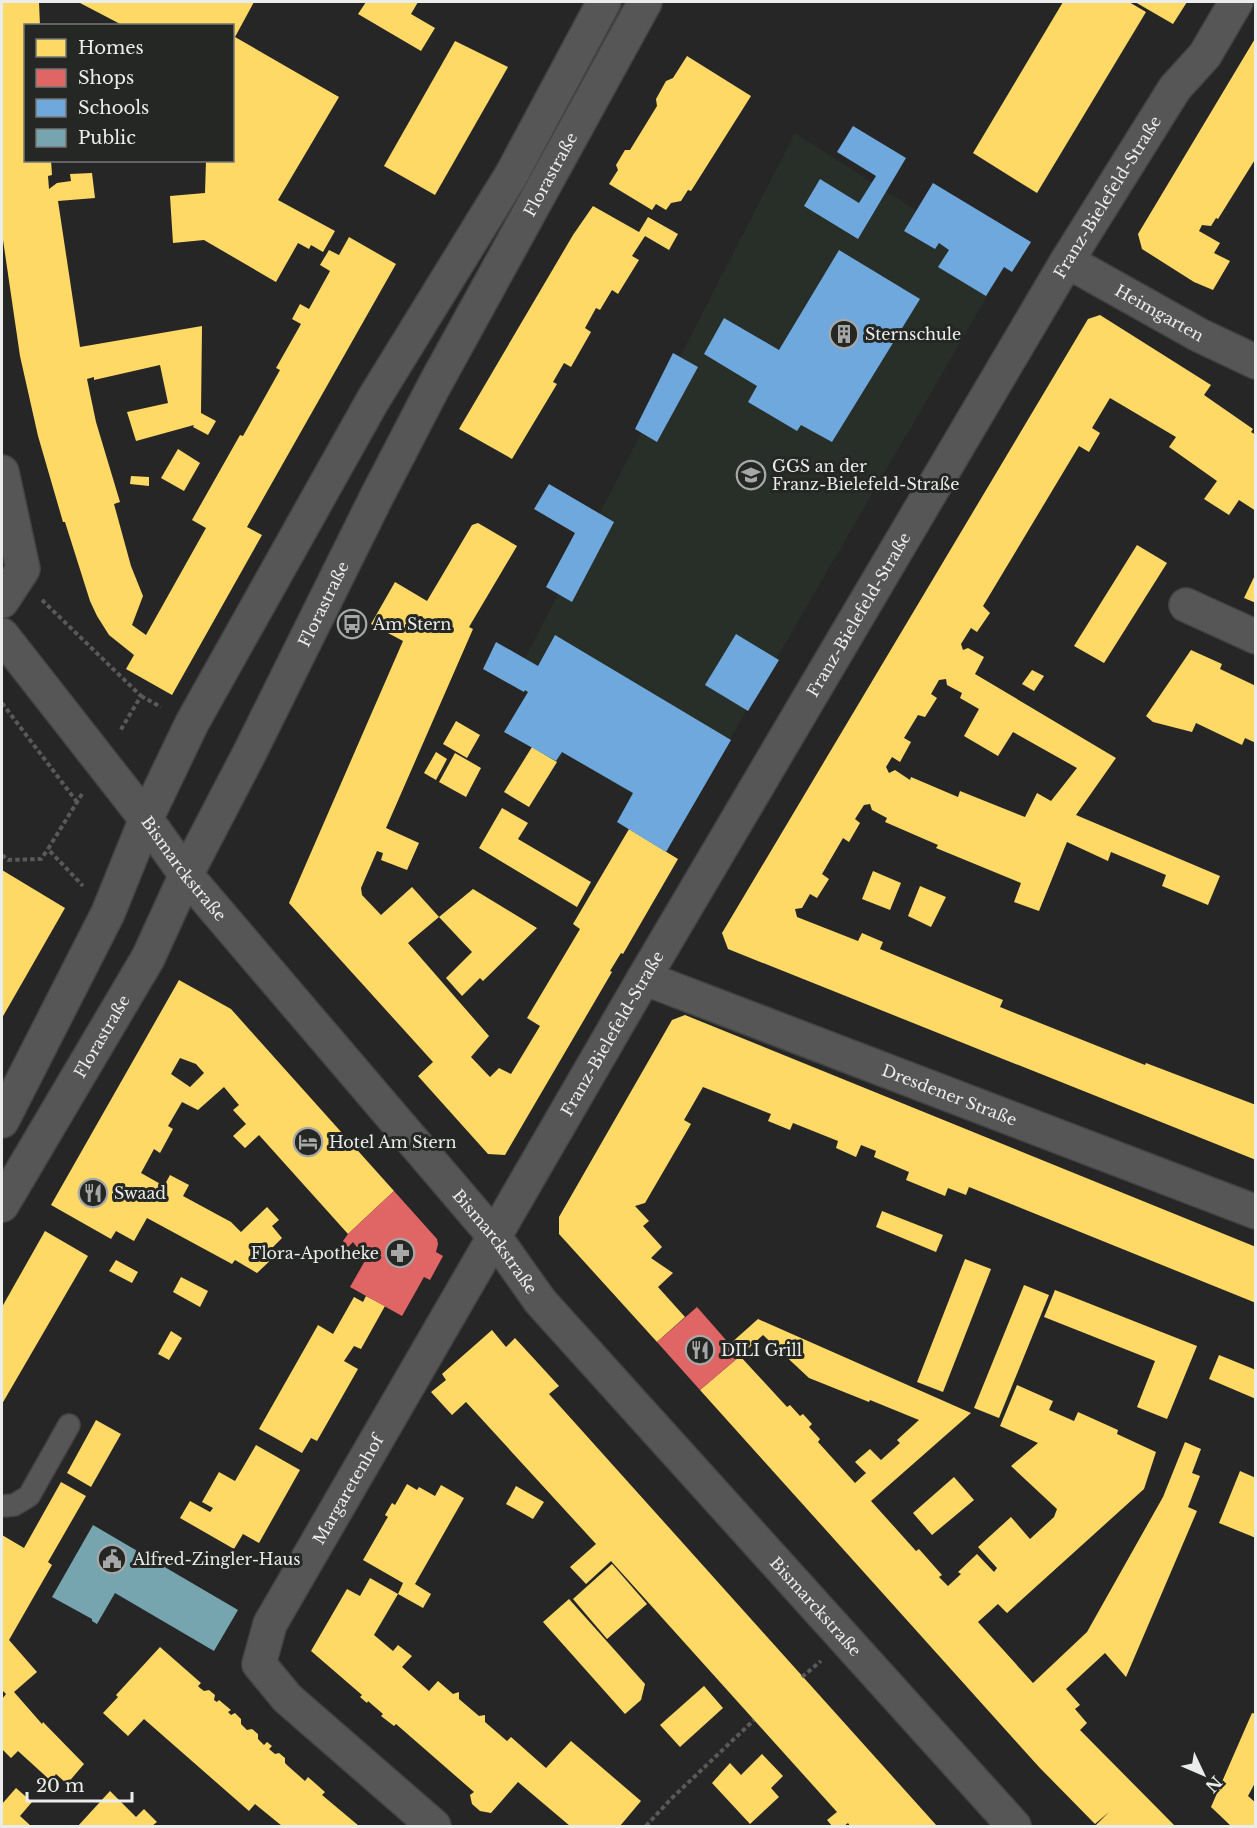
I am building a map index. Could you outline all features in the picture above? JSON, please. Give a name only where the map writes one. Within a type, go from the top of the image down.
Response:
[{"type":"main road","name":"Florastraße","points":[[2,1121],[108,913],[146,819],[192,723],[373,400],[512,174],[604,2]]},
{"type":"main road","name":"Florastraße","points":[[2,1204],[148,958],[186,875],[423,406],[644,2]]},
{"type":"main road","name":"Franz-Bielefeld-Straße","points":[[494,1236],[1067,261],[1175,88],[1205,56],[1236,2]]},
{"type":"main road","name":"Heimgarten","points":[[1067,261],[1199,335],[1256,362]]},
{"type":"main road","points":[[2,472],[23,570],[2,601]]},
{"type":"main road","points":[[1186,605],[1256,637]]},
{"type":"main road","name":"Bismarckstraße","points":[[2,635],[146,819],[186,875],[494,1236],[540,1301],[1014,1827]]},
{"type":"main road","name":"Dresdener Straße","points":[[644,978],[1256,1212]]},
{"type":"main road","name":"Margaretenhof","points":[[434,1827],[287,1698],[259,1664],[270,1624],[494,1236]]},
{"type":"lane","points":[[2,1506],[15,1505],[29,1496],[69,1425]]},
{"type":"path","points":[[2,703],[77,802]]},
{"type":"path","points":[[2,855],[8,860],[41,859],[48,849]]},
{"type":"path","points":[[646,1827],[671,1799],[754,1720]]},
{"type":"shaded area","name":"GGS an der Franz-Bielefeld-Straße","points":[[795,133],[1004,267],[681,823],[564,753],[558,762],[533,747],[556,709],[512,684]]},
{"type":"building: Homes","points":[[2,2],[39,2],[40,24],[24,24],[24,162],[51,162],[52,175],[48,176],[49,189],[57,183],[71,181],[70,174],[92,173],[95,198],[58,201],[80,347],[202,326],[201,413],[216,421],[208,435],[193,427],[194,425],[136,441],[127,412],[168,403],[160,365],[94,380],[94,377],[87,379],[96,422],[120,502],[114,504],[131,566],[143,596],[132,625],[146,635],[206,528],[192,520],[280,370],[276,368],[301,324],[292,319],[300,304],[309,309],[330,271],[320,265],[329,250],[339,255],[349,237],[396,264],[247,527],[262,535],[172,695],[126,669],[134,655],[109,635],[90,601],[65,522],[63,522],[38,436],[20,356],[2,233]]},
{"type":"building: Homes","points":[[254,2],[235,37],[339,97],[278,200],[335,231],[323,252],[311,245],[309,249],[298,243],[276,282],[204,240],[173,243],[170,196],[205,193],[206,162],[234,162],[234,24],[120,24],[80,3]]},
{"type":"building: Homes","points":[[366,2],[418,2],[411,14],[435,28],[421,51],[358,14]]},
{"type":"building: Homes","points":[[1063,2],[1129,2],[1146,12],[1037,193],[973,153]]},
{"type":"building: Homes","points":[[1135,2],[1187,2],[1173,24]]},
{"type":"building: Homes","points":[[1256,37],[1256,158],[1218,219],[1216,218],[1211,226],[1202,225],[1199,231],[1220,243],[1214,253],[1230,261],[1213,290],[1194,282],[1142,249],[1138,234]]},
{"type":"building: Homes","points":[[455,41],[508,67],[435,195],[384,166]]},
{"type":"building: Homes","points":[[687,56],[751,96],[691,191],[688,190],[681,201],[671,203],[666,210],[656,204],[652,210],[609,184],[618,170],[616,165],[625,150],[630,150],[657,106],[656,99],[666,81],[673,78]]},
{"type":"building: Homes","points":[[593,206],[639,232],[648,217],[678,234],[669,250],[645,236],[632,256],[639,260],[618,294],[612,290],[600,310],[596,308],[585,328],[591,332],[571,367],[564,363],[553,382],[557,384],[512,459],[459,429],[573,235]]},
{"type":"building: Homes","points":[[1100,315],[1211,385],[1204,395],[1253,429],[1251,432],[1256,435],[1256,511],[1239,500],[1229,515],[1204,499],[1217,481],[1169,447],[1176,437],[1110,398],[1092,428],[1100,433],[1089,452],[1079,446],[983,606],[990,613],[977,632],[971,628],[961,644],[963,650],[968,648],[984,657],[975,674],[1116,758],[1076,815],[1220,876],[1208,905],[1162,886],[1166,875],[1111,852],[1108,861],[1067,842],[1039,911],[1014,902],[1021,883],[936,848],[938,845],[885,822],[887,818],[872,810],[870,804],[864,805],[855,819],[860,823],[849,842],[843,838],[822,874],[829,879],[817,898],[810,894],[802,908],[795,909],[797,917],[858,941],[862,933],[883,942],[880,949],[1003,1000],[1000,1007],[1145,1065],[1146,1063],[1256,1105],[1256,1160],[728,949],[722,933],[1088,319]],"holes":[[[946,679],[947,685],[962,693],[960,698],[979,709],[964,736],[998,756],[1013,732],[1077,768],[1051,801],[1037,793],[1025,817],[960,791],[958,797],[911,777],[910,780],[895,770],[889,773],[886,767],[892,757],[900,762],[911,742],[904,738],[918,715],[925,717],[937,698],[931,694],[939,680]]]},
{"type":"building: Homes","points":[[178,449],[200,463],[184,491],[161,478]]},
{"type":"building: Homes","points":[[131,476],[149,477],[149,486],[130,484]]},
{"type":"building: Homes","points":[[478,523],[517,546],[469,627],[473,629],[386,828],[419,843],[407,870],[381,860],[383,853],[377,851],[361,888],[362,895],[381,915],[412,887],[439,917],[408,943],[489,1036],[471,1057],[490,1077],[499,1068],[511,1074],[540,1026],[527,1018],[580,929],[573,924],[629,829],[678,859],[623,954],[621,953],[610,971],[612,972],[505,1155],[488,1154],[418,1076],[433,1062],[289,903],[403,641],[371,624],[395,582],[427,601],[472,525]]},
{"type":"building: Homes","points":[[1137,545],[1167,563],[1104,663],[1074,646]]},
{"type":"building: Homes","points":[[1256,573],[1256,603],[1244,598]]},
{"type":"building: Homes","points":[[1191,650],[1222,664],[1220,669],[1256,686],[1256,743],[1245,738],[1242,745],[1196,723],[1192,732],[1153,722],[1146,716]]},
{"type":"building: Homes","points":[[1032,670],[1044,676],[1034,691],[1022,684]]},
{"type":"building: Homes","points":[[456,721],[480,735],[467,758],[443,744]]},
{"type":"building: Homes","points":[[532,747],[557,762],[529,807],[504,792]]},
{"type":"building: Homes","points":[[436,752],[447,759],[436,780],[424,773]]},
{"type":"building: Homes","points":[[455,753],[481,768],[466,797],[439,782]]},
{"type":"building: Homes","points":[[502,808],[528,823],[518,839],[591,882],[577,907],[479,848]]},
{"type":"building: Homes","points":[[2,870],[65,908],[2,1018]]},
{"type":"building: Homes","points":[[873,871],[901,883],[890,910],[862,899]]},
{"type":"building: Homes","points":[[920,886],[946,897],[931,927],[908,916]]},
{"type":"building: Homes","points":[[473,889],[537,928],[483,981],[480,978],[462,996],[446,978],[472,952],[439,917]]},
{"type":"building: Homes","points":[[179,980],[231,1009],[394,1191],[348,1234],[259,1135],[245,1148],[233,1136],[246,1124],[233,1110],[239,1105],[224,1087],[198,1110],[182,1102],[168,1126],[173,1129],[160,1153],[154,1149],[141,1173],[164,1186],[170,1175],[189,1185],[183,1196],[231,1222],[241,1232],[267,1207],[279,1220],[272,1226],[282,1238],[269,1251],[274,1257],[257,1273],[235,1260],[232,1264],[147,1218],[134,1241],[116,1231],[111,1239],[51,1205]],"holes":[[[180,1058],[196,1064],[204,1073],[190,1087],[171,1074]]]},
{"type":"building: Homes","points":[[685,1015],[1256,1247],[1256,1303],[969,1187],[966,1195],[948,1188],[945,1196],[906,1180],[909,1172],[874,1157],[876,1151],[861,1145],[856,1157],[836,1148],[838,1141],[793,1123],[790,1130],[768,1121],[771,1114],[703,1087],[684,1120],[691,1124],[645,1203],[635,1206],[649,1221],[643,1226],[662,1247],[651,1258],[673,1273],[658,1287],[685,1317],[657,1342],[559,1234],[559,1217],[672,1020]]},
{"type":"building: Homes","points":[[882,1211],[943,1235],[936,1252],[876,1227]]},
{"type":"building: Homes","points":[[45,1231],[88,1256],[2,1404],[2,1307]]},
{"type":"building: Homes","points":[[965,1259],[991,1269],[943,1392],[917,1382]]},
{"type":"building: Homes","points":[[116,1260],[138,1272],[132,1283],[109,1271]]},
{"type":"building: Homes","points":[[181,1277],[208,1291],[200,1307],[173,1292]]},
{"type":"building: Homes","points":[[1024,1285],[1049,1295],[999,1418],[974,1408]]},
{"type":"building: Homes","points":[[1055,1290],[1197,1346],[1167,1419],[1137,1407],[1155,1361],[1044,1317]]},
{"type":"building: Homes","points":[[366,1296],[385,1306],[361,1349],[354,1346],[344,1361],[358,1369],[317,1441],[311,1438],[302,1453],[259,1429],[318,1325],[333,1334],[354,1297],[363,1302]]},
{"type":"building: Homes","points":[[758,1319],[971,1413],[871,1501],[916,1551],[919,1549],[942,1575],[939,1577],[948,1586],[961,1574],[958,1572],[977,1554],[994,1572],[997,1568],[978,1547],[1011,1517],[1030,1539],[1054,1517],[1057,1509],[1011,1466],[1038,1443],[1000,1426],[1017,1385],[1053,1401],[1049,1410],[1074,1421],[1078,1412],[1118,1430],[1117,1434],[1156,1452],[1144,1489],[1007,1613],[998,1604],[978,1622],[1033,1683],[1087,1632],[1163,1497],[1185,1442],[1201,1449],[1192,1473],[1200,1476],[1188,1507],[1197,1511],[1126,1677],[1105,1653],[1066,1689],[1080,1705],[1075,1709],[1087,1723],[1080,1730],[1175,1826],[1098,1826],[1096,1825],[1109,1812],[1095,1824],[1039,1767],[700,1390],[740,1356],[730,1344]],"holes":[[[763,1335],[809,1378],[919,1420],[897,1440],[900,1443],[881,1460],[870,1449],[855,1462],[866,1473],[855,1483],[818,1442],[820,1439],[809,1427],[812,1424],[803,1414],[800,1416],[790,1405],[787,1407],[740,1356]]]},
{"type":"building: Homes","points":[[492,1330],[506,1347],[515,1338],[559,1386],[549,1394],[937,1826],[850,1826],[848,1823],[844,1826],[832,1826],[827,1820],[837,1812],[611,1561],[586,1584],[570,1567],[596,1544],[466,1402],[452,1415],[431,1392],[446,1380],[442,1374]]},
{"type":"building: Homes","points":[[171,1331],[182,1338],[169,1360],[158,1354]]},
{"type":"building: Homes","points":[[1219,1355],[1256,1370],[1256,1399],[1209,1379]]},
{"type":"building: Homes","points":[[96,1420],[121,1434],[91,1487],[67,1473]]},
{"type":"building: Homes","points":[[256,1445],[300,1470],[259,1543],[243,1534],[234,1549],[180,1518],[190,1501],[210,1512],[213,1508],[202,1502],[219,1472],[235,1481]]},
{"type":"building: Homes","points":[[1240,1471],[1256,1478],[1256,1538],[1219,1523]]},
{"type":"building: Homes","points":[[954,1477],[974,1500],[932,1535],[913,1513]]},
{"type":"building: Homes","points":[[61,1482],[86,1496],[48,1562],[52,1565],[9,1640],[37,1672],[14,1692],[42,1724],[43,1722],[84,1764],[67,1784],[56,1774],[51,1781],[18,1751],[11,1758],[2,1749],[2,1699],[6,1694],[2,1690],[2,1535],[24,1548]]},
{"type":"building: Homes","points":[[407,1484],[417,1490],[419,1487],[435,1496],[441,1485],[464,1498],[415,1584],[431,1594],[423,1608],[398,1594],[403,1583],[363,1560],[388,1517],[385,1515],[392,1503],[395,1505]]},
{"type":"building: Homes","points":[[516,1486],[544,1502],[533,1519],[506,1504]]},
{"type":"building: Homes","points":[[612,1564],[647,1604],[607,1639],[573,1599]]},
{"type":"building: Homes","points":[[370,1578],[398,1594],[374,1635],[393,1651],[398,1645],[412,1656],[402,1667],[429,1691],[438,1681],[453,1694],[459,1692],[459,1699],[479,1716],[485,1715],[485,1722],[507,1741],[511,1737],[546,1768],[571,1741],[641,1801],[620,1826],[570,1826],[518,1782],[491,1813],[480,1811],[472,1804],[470,1795],[474,1792],[396,1724],[394,1726],[381,1716],[383,1714],[360,1697],[362,1695],[311,1651],[347,1589],[360,1596]]},
{"type":"building: Homes","points":[[569,1599],[645,1684],[641,1700],[625,1714],[543,1622]]},
{"type":"building: Homes","points":[[160,1647],[201,1683],[198,1686],[200,1688],[204,1691],[209,1690],[215,1695],[214,1700],[217,1702],[219,1700],[231,1710],[228,1712],[231,1715],[235,1713],[247,1730],[252,1729],[264,1745],[267,1742],[272,1746],[269,1749],[285,1758],[285,1763],[305,1781],[308,1777],[325,1792],[322,1795],[359,1826],[282,1826],[255,1804],[249,1811],[144,1719],[128,1736],[103,1713],[118,1697],[116,1695]]},
{"type":"building: Homes","points":[[704,1686],[723,1708],[680,1747],[660,1725]]},
{"type":"building: Homes","points":[[1252,1713],[1256,1714],[1256,1781],[1248,1796],[1256,1803],[1256,1826],[1231,1826],[1211,1807]]},
{"type":"building: Homes","points":[[762,1754],[783,1776],[771,1788],[779,1797],[750,1824],[712,1783],[730,1763],[741,1775]]},
{"type":"building: Homes","points":[[16,1788],[32,1802],[20,1816],[31,1826],[2,1826],[2,1804]]},
{"type":"building: Homes","points":[[110,1791],[136,1817],[144,1809],[157,1822],[152,1826],[78,1826]]},
{"type":"building: Shops","name":"Flora-Apotheke","points":[[394,1191],[437,1239],[436,1252],[443,1256],[430,1280],[424,1277],[402,1316],[350,1287],[366,1259],[353,1242],[348,1247],[343,1241]]},
{"type":"building: Shops","name":"DILI Grill","points":[[697,1307],[740,1356],[700,1390],[657,1342]]},
{"type":"building: Schools","points":[[853,126],[906,158],[858,239],[804,206],[820,179],[859,203],[876,176],[837,152]]},
{"type":"building: Schools","points":[[933,183],[1031,242],[1012,272],[1004,267],[986,296],[938,267],[949,250],[939,243],[935,249],[904,231]]},
{"type":"building: Schools","name":"Sternschule","points":[[839,250],[920,299],[832,442],[801,425],[797,431],[748,402],[757,386],[704,354],[724,318],[779,350]]},
{"type":"building: Schools","points":[[673,353],[698,367],[657,442],[635,429]]},
{"type":"building: Schools","points":[[549,484],[614,522],[572,602],[546,587],[575,533],[534,509]]},
{"type":"building: Schools","points":[[736,634],[779,660],[748,711],[705,685]]},
{"type":"building: Schools","points":[[555,635],[731,740],[666,852],[617,822],[633,793],[562,752],[556,761],[504,732],[528,692],[525,690],[524,692],[483,669],[496,642],[538,666]]},
{"type":"building: Public","name":"Alfred-Zingler-Haus","points":[[93,1525],[238,1610],[214,1651],[115,1593],[97,1624],[52,1597]]},
{"type":"place","name":"Sternschule","points":[[844,334]]},
{"type":"place","name":"GGS an der Franz-Bielefeld-Straße","points":[[751,475]]},
{"type":"place","name":"Am Stern","points":[[352,624]]},
{"type":"place","name":"Hotel Am Stern","points":[[308,1142]]},
{"type":"place","name":"Swaad","points":[[93,1193]]},
{"type":"place","name":"Flora-Apotheke","points":[[400,1253]]},
{"type":"place","name":"DILI Grill","points":[[700,1350]]},
{"type":"place","name":"Alfred-Zingler-Haus","points":[[112,1559]]}]
